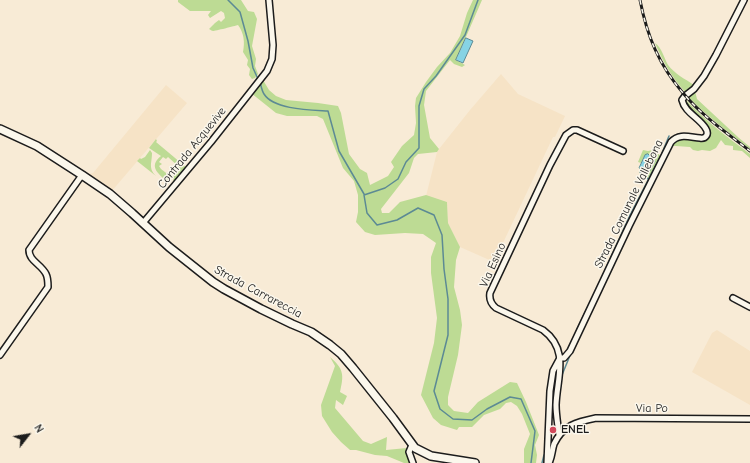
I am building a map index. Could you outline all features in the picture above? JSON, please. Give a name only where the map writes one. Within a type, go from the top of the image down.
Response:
[{"type":"main road","name":"Strada Carrareccia","points":[[0,129],[37,146],[120,202],[169,247],[213,282],[261,309],[311,332],[330,345],[341,354],[353,368],[393,418],[412,445],[420,451],[431,456],[475,463]]},
{"type":"street","name":"Contrada Acquevive","points":[[144,223],[267,71],[272,59],[269,0]]},
{"type":"street","name":"Strada Comunale Vallebona","points":[[560,358],[564,358],[570,352],[632,219],[671,142],[679,136],[703,139],[706,137],[707,130],[687,110],[682,103],[682,100],[694,89],[704,76],[744,0]]},
{"type":"street","name":"Via Esino","points":[[560,358],[555,343],[548,334],[543,330],[496,308],[490,299],[490,293],[550,165],[566,135],[573,130],[577,130],[623,151]]},
{"type":"street","points":[[0,355],[48,287],[47,274],[30,257],[29,250],[82,175]]},
{"type":"street","points":[[733,298],[750,307]]},
{"type":"street","points":[[548,463],[552,460],[554,445],[560,435],[557,415],[557,395],[561,368],[560,358]]},
{"type":"street","points":[[548,463],[550,391],[553,371],[560,358]]},
{"type":"street","points":[[557,415],[563,425],[568,427]]},
{"type":"street","name":"Via Po","points":[[560,435],[576,422],[596,418],[750,418]]},
{"type":"street","points":[[548,432],[554,436],[560,435]]},
{"type":"street","points":[[412,445],[410,452],[413,463]]},
{"type":"shaded area","points":[[501,74],[518,94],[565,116],[555,137],[553,137],[494,262],[460,247],[448,223],[447,202],[426,196],[437,152]]},
{"type":"shaded area","points":[[166,85],[187,103],[111,192],[86,175],[93,173]]},
{"type":"shaded area","points":[[717,330],[750,351],[750,405],[692,372],[712,333]]},
{"type":"green space","points":[[178,0],[241,0],[248,11],[254,12],[257,19],[252,46],[256,59],[255,66],[258,74],[255,78],[252,79],[249,75],[250,69],[247,65],[248,60],[243,52],[244,38],[238,25],[212,31],[209,29],[219,20],[221,22],[225,18],[224,13],[221,11],[210,18],[208,15],[211,11],[190,11],[178,2]]},
{"type":"green space","points":[[473,0],[482,0],[456,60],[465,65],[462,67],[454,64],[450,60],[426,91],[424,105],[430,138],[439,149],[437,152],[418,154],[414,158],[409,173],[381,209],[382,213],[389,213],[400,202],[426,195],[447,202],[448,223],[460,247],[456,260],[454,287],[462,325],[458,355],[448,397],[448,405],[454,411],[468,413],[478,402],[510,382],[517,383],[539,435],[535,445],[537,455],[536,463],[524,463],[524,449],[530,434],[522,414],[517,406],[511,402],[506,403],[500,409],[484,415],[472,427],[459,427],[457,430],[441,425],[433,418],[421,395],[434,343],[437,318],[431,273],[431,257],[436,243],[423,234],[405,233],[375,235],[365,232],[356,222],[358,212],[358,195],[354,181],[343,168],[323,119],[317,116],[287,116],[276,113],[251,93],[263,80],[269,90],[276,96],[286,100],[338,106],[341,113],[349,154],[360,169],[367,173],[370,185],[388,176],[394,167],[391,162],[402,146],[414,135],[416,123],[416,98],[437,67],[450,53],[460,36],[467,13]]},
{"type":"green space","points":[[655,43],[663,53],[668,65],[680,76],[694,85],[686,93],[668,70]]},
{"type":"green space","points":[[695,91],[697,99],[750,147],[750,149],[710,118],[688,97]]},
{"type":"green space","points":[[686,100],[716,128],[750,154],[750,158],[742,151],[733,150],[733,146],[725,145],[721,140],[716,148],[710,151],[698,151],[693,150],[690,147],[672,146],[664,160],[670,147],[674,143],[683,139],[705,141],[709,137],[709,129],[688,108],[685,103]]},
{"type":"green space","points":[[156,139],[156,142],[187,168],[174,185],[173,176],[178,170],[178,166],[168,157],[166,159],[163,157],[159,162],[162,164],[159,166],[170,176],[170,182],[169,183],[156,171],[155,164],[161,156],[149,148]]},
{"type":"green space","points":[[150,150],[152,153],[151,168],[156,176],[137,161],[140,158],[145,157]]},
{"type":"green space","points":[[643,150],[653,150],[661,156],[649,180],[639,172],[639,168],[649,172],[645,155],[641,163],[638,162]]},
{"type":"green space","points":[[330,357],[338,365],[342,373],[340,392],[347,396],[343,405],[336,400],[335,408],[363,441],[371,444],[387,437],[386,450],[407,448],[411,463],[404,463],[387,456],[350,450],[332,432],[322,416],[321,405],[335,366]]},
{"type":"water","points":[[466,38],[473,41],[463,63],[456,60]]},
{"type":"water","points":[[648,154],[655,161],[649,172],[639,168],[645,155]]},
{"type":"waterway","points":[[228,0],[240,12],[248,41],[253,68],[258,79]]},
{"type":"waterway","points":[[478,0],[465,35],[436,76],[424,89],[419,106],[419,148],[406,162],[398,179],[385,188],[364,195],[367,213],[377,225],[397,220],[418,208],[434,215],[442,235],[448,299],[448,335],[434,391],[440,409],[453,419],[472,420],[487,409],[510,397],[521,399],[535,431],[531,463]]},
{"type":"waterway","points":[[260,82],[264,94],[276,103],[294,108],[328,111],[339,151],[364,194]]},
{"type":"waterway","points":[[662,153],[669,136]]},
{"type":"waterway","points":[[651,159],[657,149]]},
{"type":"waterway","points":[[605,270],[630,215],[661,155]]},
{"type":"waterway","points":[[641,168],[640,172],[648,179]]},
{"type":"waterway","points":[[577,329],[594,294]]},
{"type":"waterway","points":[[562,375],[571,353]]},
{"type":"waterway","points":[[542,463],[544,455]]},
{"type":"railway","points":[[640,0],[650,38],[667,72],[683,93],[698,109],[750,151]]},
{"type":"place","name":"ENEL","points":[[553,430]]}]
